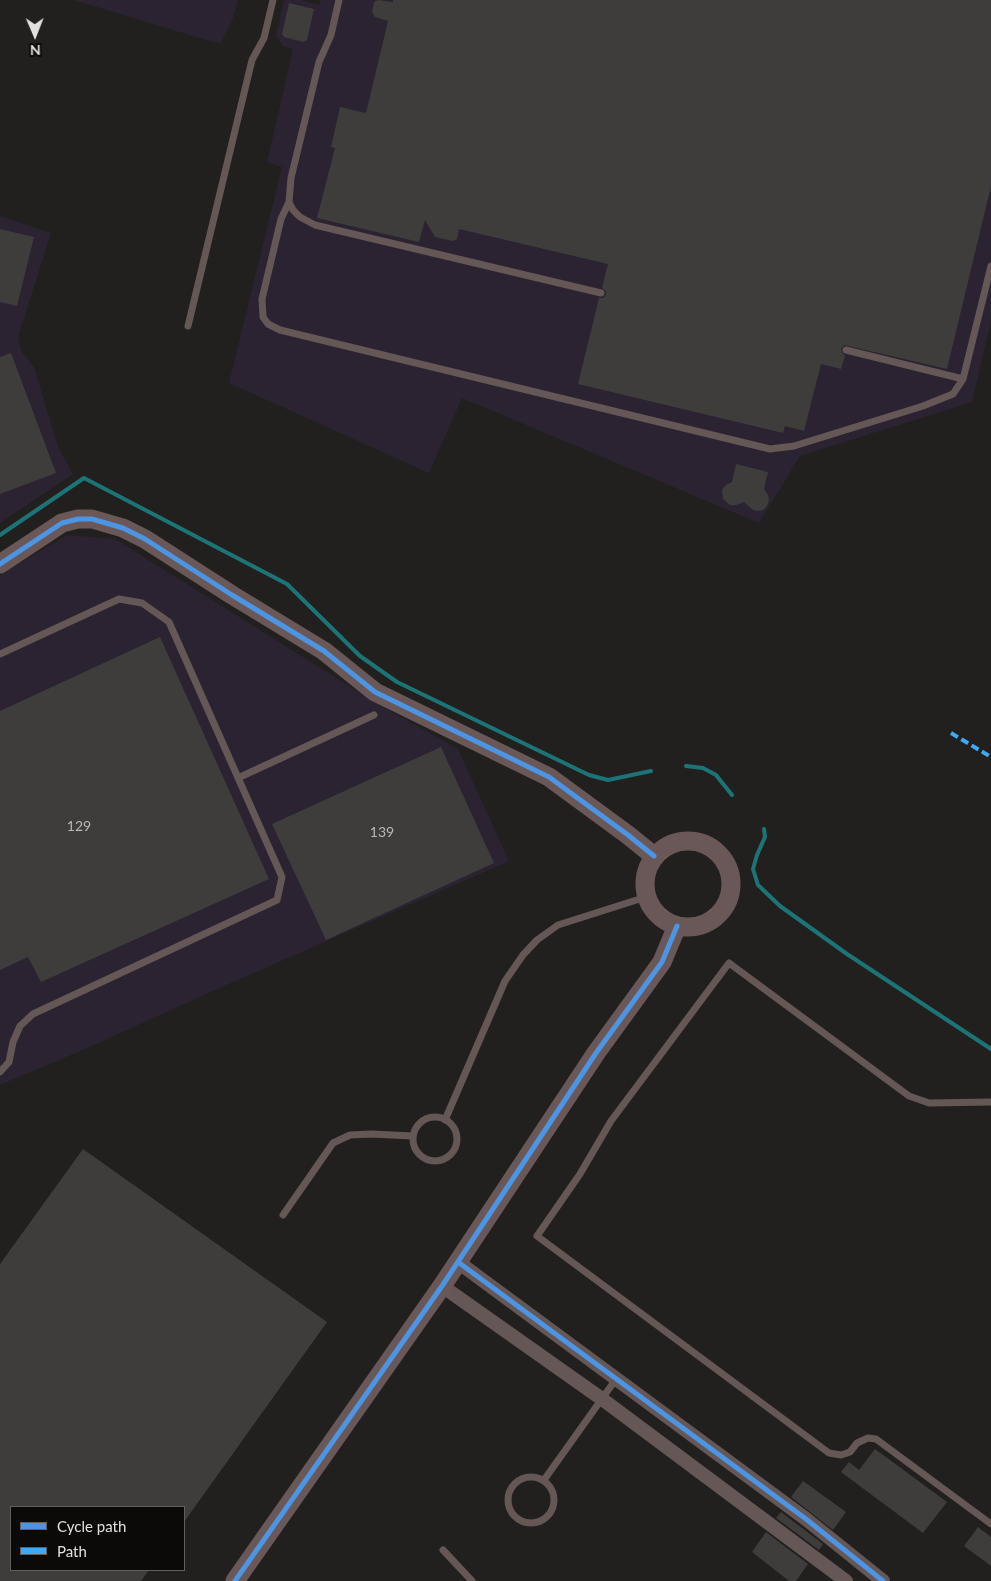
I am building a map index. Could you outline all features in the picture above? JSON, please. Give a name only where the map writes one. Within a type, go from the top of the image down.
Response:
[{"type":"street","points":[[0,564],[62,523],[78,519],[92,519],[123,528],[145,539],[324,651],[375,692],[549,777],[654,856]]},
{"type":"street","points":[[695,840],[710,845],[722,855],[729,867],[732,881],[731,896],[724,909],[704,925],[677,926],[664,920],[653,910],[646,897],[647,869],[654,856],[661,849],[680,841],[695,840]]},
{"type":"street","points":[[235,1581],[442,1286],[596,1052],[662,962],[677,926]]},
{"type":"street","points":[[458,1262],[806,1519],[883,1581]]},
{"type":"street","points":[[442,1286],[602,1399],[846,1581]]},
{"type":"lane","points":[[188,326],[252,60],[264,38],[273,0]]},
{"type":"lane","points":[[339,0],[331,35],[319,62],[290,178],[290,202],[293,210],[300,217],[315,224],[601,293]]},
{"type":"lane","points":[[290,202],[281,219],[262,299],[263,317],[268,324],[280,330],[770,448],[794,446],[924,406],[953,394],[963,379],[991,266]]},
{"type":"lane","points":[[846,350],[963,379]]},
{"type":"lane","points":[[0,654],[119,600],[142,603],[170,622],[282,877],[277,900],[33,1014],[20,1026],[13,1042],[9,1062],[0,1072]]},
{"type":"lane","points":[[238,778],[374,715]]},
{"type":"lane","points":[[445,1120],[505,981],[522,955],[537,940],[558,926],[646,897]]},
{"type":"lane","points":[[991,1102],[929,1103],[909,1096],[729,962],[610,1121],[580,1174],[537,1236],[829,1453],[841,1454],[850,1452],[857,1443],[868,1438],[876,1439],[991,1524]]},
{"type":"lane","points":[[430,1118],[445,1120],[450,1124],[457,1136],[455,1150],[444,1160],[430,1161],[423,1158],[414,1147],[414,1136],[418,1126],[423,1121],[430,1118]]},
{"type":"lane","points":[[283,1215],[333,1143],[350,1135],[414,1136]]},
{"type":"lane","points":[[544,1480],[616,1379]]},
{"type":"lane","points":[[529,1476],[544,1480],[550,1485],[555,1499],[550,1514],[545,1519],[530,1524],[522,1522],[510,1512],[508,1504],[510,1489],[521,1478],[529,1476]]},
{"type":"lane","points":[[444,1550],[472,1581]]},
{"type":"shaded area","points":[[74,0],[238,0],[233,18],[221,43]]},
{"type":"shaded area","points":[[284,0],[301,0],[319,5],[321,0],[991,0],[991,321],[972,402],[800,456],[759,523],[462,398],[429,473],[229,383],[282,167],[267,162],[293,49],[283,46],[276,36]]},
{"type":"shaded area","points":[[0,216],[51,233],[18,337],[21,351],[34,367],[58,447],[73,474],[0,523]]},
{"type":"shaded area","points":[[67,535],[115,539],[381,706],[458,749],[509,861],[0,1085],[0,575]]},
{"type":"building","points":[[378,0],[393,2],[393,0],[991,0],[991,186],[947,369],[844,345],[841,349],[845,355],[841,369],[821,364],[804,431],[785,426],[783,433],[578,384],[599,298],[603,298],[606,295],[606,291],[602,288],[608,264],[459,229],[457,239],[453,241],[435,237],[425,220],[419,242],[317,218],[335,148],[331,147],[340,107],[366,113],[388,21],[375,17],[372,12],[374,2]]},
{"type":"building","points":[[289,3],[314,9],[307,40],[303,42],[284,37],[282,34]]},
{"type":"building","points":[[0,229],[34,237],[17,306],[0,302]]},
{"type":"building","points":[[11,353],[56,473],[0,494],[0,357]]},
{"type":"building","points":[[736,464],[768,472],[764,489],[769,500],[763,510],[753,510],[744,502],[730,505],[723,499],[722,490],[732,482]]},
{"type":"building","points":[[160,637],[269,879],[41,982],[28,957],[0,970],[0,711]]},
{"type":"building","points":[[441,747],[494,863],[326,940],[272,824]]},
{"type":"building","points":[[83,1149],[327,1322],[185,1521],[185,1506],[10,1506],[10,1571],[148,1571],[141,1581],[0,1581],[0,1264]]},
{"type":"building","points":[[875,1449],[947,1502],[923,1533],[841,1472],[849,1462],[859,1470]]},
{"type":"building","points":[[803,1481],[846,1512],[833,1530],[791,1497]]},
{"type":"building","points":[[781,1512],[823,1544],[819,1550],[776,1518]]},
{"type":"building","points":[[978,1527],[991,1537],[991,1566],[964,1546]]},
{"type":"building","points":[[766,1532],[808,1564],[796,1581],[789,1581],[752,1552]]},
{"type":"waterway","points":[[0,535],[84,478],[287,584],[360,656],[397,682],[589,775],[608,780],[651,771]]},
{"type":"waterway","points":[[686,766],[703,768],[716,775],[732,795]]},
{"type":"waterway","points":[[764,829],[765,837],[753,869],[758,885],[780,906],[847,954],[991,1049]]},
{"type":"marked path","points":[[951,733],[991,757]]},
{"type":"cycle path","points":[[0,564],[62,523],[78,519],[92,519],[123,528],[145,539],[324,651],[375,692],[549,777],[654,856]]},
{"type":"cycle path","points":[[235,1581],[442,1286],[596,1053],[662,962],[677,926]]},
{"type":"cycle path","points":[[458,1262],[806,1519],[883,1581]]}]
